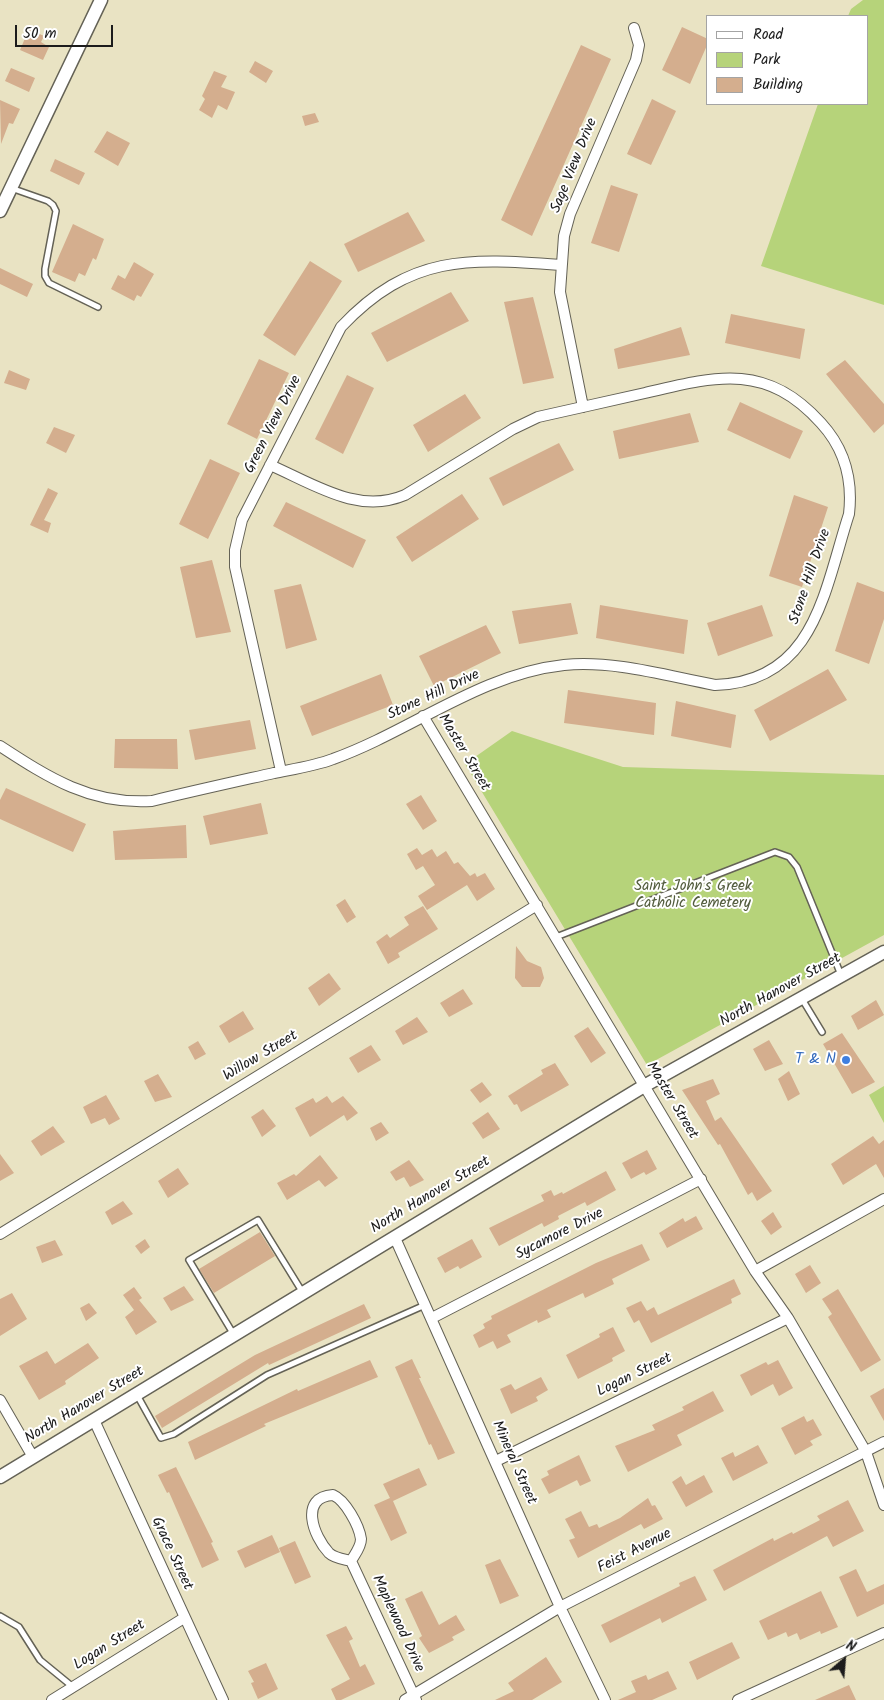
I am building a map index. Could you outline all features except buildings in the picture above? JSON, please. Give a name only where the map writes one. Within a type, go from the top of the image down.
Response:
[{"type":"street","points":[[0,211],[101,0]]},
{"type":"street","name":"Sage View Drive","points":[[583,407],[560,292],[561,265],[570,214],[636,60],[639,46],[634,28]]},
{"type":"street","name":"Green View Drive","points":[[281,771],[235,567],[235,550],[242,520],[340,327],[357,310],[383,291],[409,276],[457,262],[496,260],[561,265]]},
{"type":"street","name":"Stone Hill Drive","points":[[0,746],[40,772],[88,795],[131,802],[152,801],[331,760],[360,749],[423,716],[502,680],[535,670],[565,665],[593,665],[715,685],[742,683],[757,679],[772,670],[795,650],[814,621],[849,514],[850,498],[843,457],[834,438],[811,413],[791,396],[756,381],[721,377],[538,417],[513,429],[405,495],[388,502],[369,503],[345,498],[270,465]]},
{"type":"street","name":"Master Street","points":[[423,716],[755,1270],[788,1318],[866,1452],[884,1505]]},
{"type":"street","name":"Willow Street","points":[[0,1234],[538,905]]},
{"type":"street","name":"North Hanover Street","points":[[0,1477],[644,1086],[884,952]]},
{"type":"street","name":"Sycamore Drive","points":[[432,1318],[701,1179]]},
{"type":"street","points":[[755,1270],[884,1200]]},
{"type":"street","name":"Mineral Street","points":[[395,1238],[560,1607],[605,1700]]},
{"type":"street","name":"Logan Street","points":[[496,1461],[788,1318]]},
{"type":"street","points":[[0,1400],[33,1457]]},
{"type":"street","name":"Grace Street","points":[[94,1420],[223,1700]]},
{"type":"street","name":"Feist Avenue","points":[[411,1698],[560,1607],[884,1442]]},
{"type":"street","points":[[325,1496],[340,1498],[346,1505],[361,1537],[360,1545],[351,1561],[337,1558],[329,1553],[310,1516],[312,1507],[317,1500],[325,1496]]},
{"type":"street","name":"Maplewood Drive","points":[[351,1561],[411,1698]]},
{"type":"street","name":"Logan Street","points":[[52,1700],[184,1618]]},
{"type":"street","points":[[738,1700],[884,1633]]},
{"type":"lane","points":[[11,188],[48,201],[56,211],[45,270],[48,283],[98,307]]},
{"type":"lane","points":[[556,936],[775,852],[789,857],[797,867],[842,976]]},
{"type":"lane","points":[[802,998],[822,1032]]},
{"type":"lane","points":[[234,1335],[190,1260],[258,1220],[303,1293]]},
{"type":"lane","points":[[136,1394],[161,1438],[174,1434],[267,1375],[425,1305]]},
{"type":"lane","points":[[0,1616],[19,1627],[40,1660],[73,1687]]},
{"type":"green space","points":[[863,0],[884,0],[884,305],[761,266],[818,105],[869,105],[869,15],[848,15],[851,9]]},
{"type":"green space","name":"Saint John's Greek Catholic Cemetery","points":[[512,731],[623,767],[884,775],[884,935],[647,1065],[465,764]]},
{"type":"green space","points":[[884,1086],[884,1123],[869,1095]]},
{"type":"place","name":"T & N","points":[[846,1060]]}]
